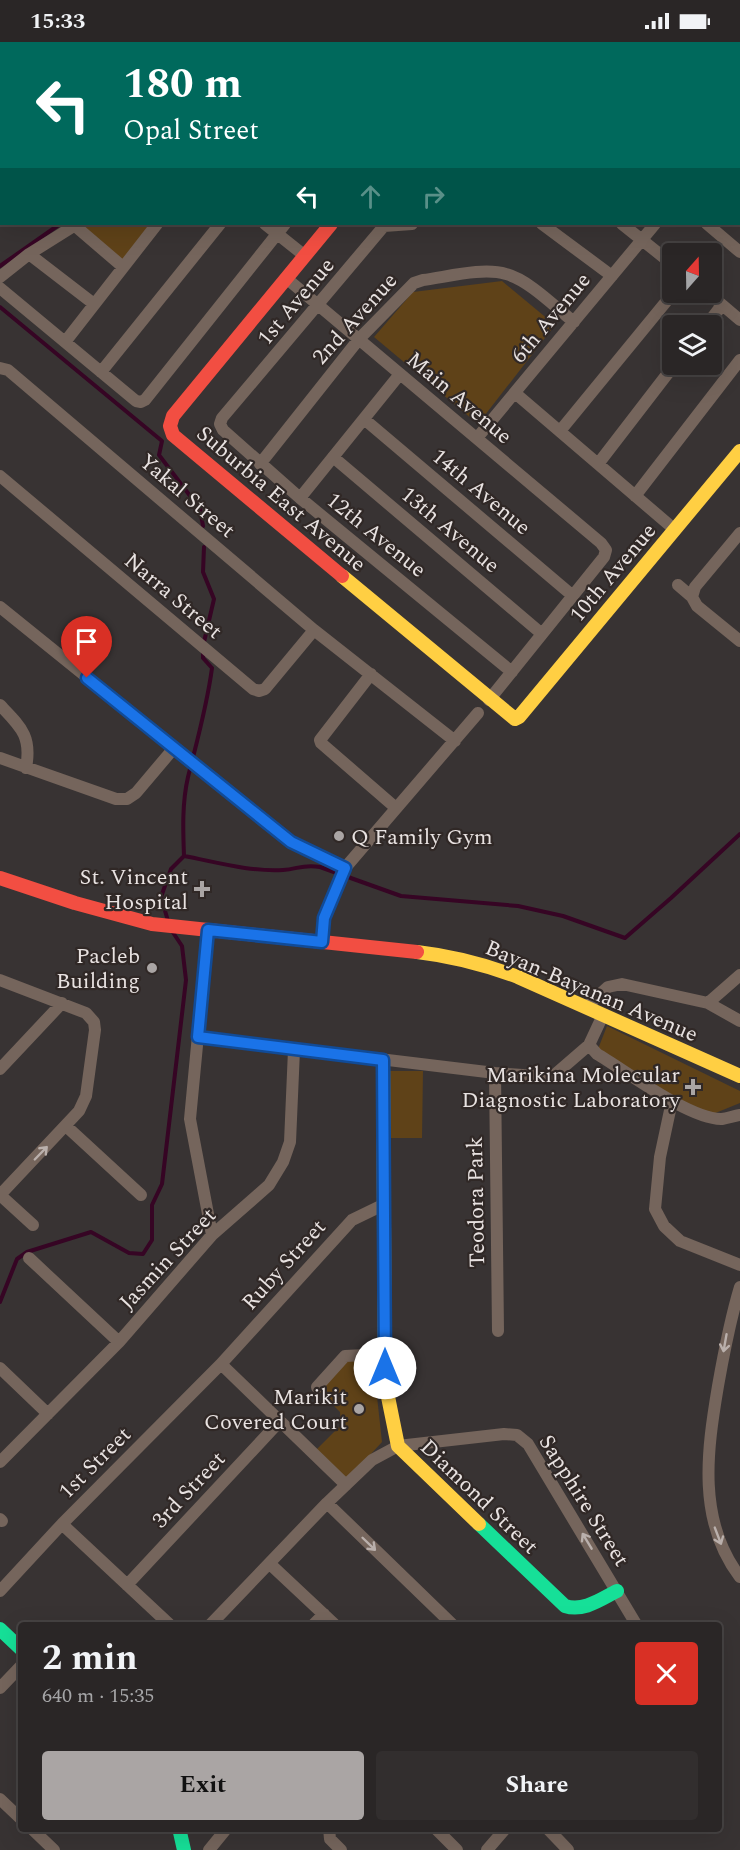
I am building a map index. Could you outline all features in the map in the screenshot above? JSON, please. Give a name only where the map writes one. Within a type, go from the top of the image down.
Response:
[{"type":"street","points":[[0,277],[29,254],[74,225]]},
{"type":"street","points":[[77,225],[123,267]]},
{"type":"street","points":[[65,342],[156,225]]},
{"type":"street","points":[[101,372],[219,225]]},
{"type":"street","points":[[266,225],[305,256]]},
{"type":"street","points":[[0,288],[101,372],[141,402],[145,400],[284,225]]},
{"type":"street","name":"Suburbia East Avenue","points":[[330,225],[173,416],[170,426],[173,435],[489,700],[515,719]]},
{"type":"street","name":"1st Avenue","points":[[220,424],[222,418],[319,306],[384,225]]},
{"type":"street","points":[[543,225],[612,276]]},
{"type":"street","points":[[623,225],[662,256]]},
{"type":"street","name":"6th Avenue","points":[[477,438],[654,225]]},
{"type":"street","points":[[708,225],[740,252]]},
{"type":"street","points":[[29,254],[94,304]]},
{"type":"street","name":"2nd Avenue","points":[[260,464],[359,339],[414,283],[489,272],[508,274],[516,277],[574,322]]},
{"type":"street","name":"Main Avenue","points":[[286,278],[601,543],[606,550],[604,557],[573,596]]},
{"type":"street","points":[[560,431],[665,303]]},
{"type":"street","points":[[720,303],[740,320]]},
{"type":"street","points":[[714,315],[722,305]]},
{"type":"street","points":[[635,496],[740,360]]},
{"type":"street","name":"Yakal Street","points":[[0,368],[8,370],[314,630],[455,741]]},
{"type":"street","points":[[300,498],[400,374]]},
{"type":"street","points":[[598,464],[667,375]]},
{"type":"street","points":[[515,393],[674,529]]},
{"type":"street","name":"14th Avenue","points":[[364,419],[573,596]]},
{"type":"street","name":"12th Avenue","points":[[220,424],[223,430],[300,498],[512,672]]},
{"type":"street","name":"10th Avenue","points":[[515,719],[740,451]]},
{"type":"street","name":"13th Avenue","points":[[333,457],[542,634]]},
{"type":"street","name":"Narra Street","points":[[0,476],[253,689],[259,691],[265,689],[314,630]]},
{"type":"street","points":[[692,597],[695,587],[740,533]]},
{"type":"street","points":[[678,585],[692,597],[697,606],[740,641]]},
{"type":"street","points":[[489,700],[573,596]]},
{"type":"street","points":[[0,607],[291,842],[342,873]]},
{"type":"street","points":[[371,674],[320,740],[396,808]]},
{"type":"street","points":[[0,705],[27,737],[26,768]]},
{"type":"street","points":[[322,942],[324,918],[342,873],[478,713]]},
{"type":"street","points":[[0,759],[116,799],[127,799],[136,793],[174,748]]},
{"type":"street","name":"Bayan-Bayanan Avenue","points":[[0,879],[152,924],[434,954],[475,963],[518,977],[740,1076]]},
{"type":"street","points":[[208,930],[190,1119],[212,1235]]},
{"type":"street","points":[[708,1004],[740,975]]},
{"type":"street","points":[[0,980],[86,1013],[94,1022],[86,1096],[79,1111],[0,1195],[33,1226]]},
{"type":"street","points":[[586,1007],[608,987],[622,984],[708,1004],[740,1021]]},
{"type":"street","points":[[0,1069],[62,1003]]},
{"type":"street","points":[[198,1037],[294,1050],[552,1077],[589,1045],[603,1015]]},
{"type":"street","points":[[589,1045],[597,1054],[672,1101],[697,1113],[720,1119],[740,1115]]},
{"type":"street","name":"Jasmin Street","points":[[0,1462],[119,1341],[212,1235],[269,1185],[283,1162],[290,1142],[294,1050]]},
{"type":"street","name":"Diamond Street","points":[[383,1060],[385,1382],[398,1446],[565,1606],[572,1609],[580,1608],[617,1591]]},
{"type":"street","name":"Teodora Park","points":[[495,1072],[498,1331]]},
{"type":"street","points":[[672,1101],[660,1157],[654,1209],[664,1226],[680,1241],[740,1265]]},
{"type":"street","points":[[66,1126],[141,1195]]},
{"type":"street","name":"Ruby Street","points":[[221,1364],[351,1220],[385,1204]]},
{"type":"street","points":[[29,1258],[119,1341]]},
{"type":"street","points":[[740,1287],[727,1334],[713,1416],[708,1466],[710,1503],[716,1532],[727,1558],[740,1577]]},
{"type":"street","points":[[317,1387],[345,1356],[385,1354]]},
{"type":"street","points":[[221,1364],[346,1485]]},
{"type":"street","name":"1st Street","points":[[0,1591],[62,1524],[221,1364]]},
{"type":"street","points":[[0,1368],[48,1414]]},
{"type":"street","name":"3rd Street","points":[[127,1585],[280,1421]]},
{"type":"street","name":"Sapphire Street","points":[[213,1622],[327,1503],[372,1460],[398,1446],[504,1434],[518,1435],[528,1444],[635,1622]]},
{"type":"street","points":[[327,1503],[450,1622]]},
{"type":"street","points":[[62,1524],[168,1622]]},
{"type":"street","points":[[270,1564],[332,1622]]},
{"type":"street","points":[[316,1622],[324,1614]]},
{"type":"street","points":[[0,1629],[18,1645]]},
{"type":"street","points":[[0,1688],[18,1669]]},
{"type":"street","points":[[0,1799],[18,1816]]},
{"type":"street","points":[[35,1832],[54,1850]]},
{"type":"street","points":[[180,1832],[184,1850]]},
{"type":"street","points":[[209,1850],[224,1832]]},
{"type":"street","points":[[329,1832],[330,1839],[341,1850]]},
{"type":"street","points":[[439,1832],[457,1850]]},
{"type":"street","points":[[487,1850],[503,1832]]},
{"type":"street","points":[[551,1832],[568,1850]]},
{"type":"shaded area","points":[[84,225],[153,225],[123,263],[81,226]]},
{"type":"shaded area","points":[[502,281],[555,325],[478,424],[374,337],[413,292]]},
{"type":"shaded area","points":[[607,1026],[740,1091],[740,1103],[713,1114],[674,1098],[598,1049]]},
{"type":"shaded area","points":[[389,1071],[423,1071],[422,1138],[389,1138]]},
{"type":"shaded area","points":[[373,1360],[382,1442],[346,1481],[314,1452],[341,1425],[340,1412],[319,1391],[348,1361]]},
{"type":"waterway","points":[[0,266],[59,225]]},
{"type":"waterway","points":[[0,307],[162,441],[159,455],[200,509],[203,526]]},
{"type":"waterway","points":[[204,547],[203,572],[214,599],[204,642]]},
{"type":"waterway","points":[[184,856],[183,816],[186,787],[205,710],[212,668],[203,658],[203,653]]},
{"type":"waterway","points":[[168,921],[161,897],[171,869],[184,856],[258,870],[320,867],[401,896],[518,906],[563,916],[625,938],[740,834]]},
{"type":"waterway","points":[[0,1302],[17,1259],[27,1252],[91,1232],[129,1253],[143,1254],[152,1240],[152,1205],[162,1184],[186,980],[182,946],[172,931]]},
{"type":"traffic: fast","points":[[479,1524],[565,1606],[586,1606],[617,1591]]},
{"type":"traffic: fast","points":[[0,1629],[18,1646]]},
{"type":"traffic: fast","points":[[180,1832],[184,1850]]},
{"type":"traffic: slow","points":[[342,576],[515,719],[740,451]]},
{"type":"traffic: slow","points":[[417,952],[469,961],[518,977],[740,1076]]},
{"type":"traffic: slow","points":[[383,1060],[385,1382],[398,1446],[479,1524]]},
{"type":"traffic: jam","points":[[330,225],[173,416],[170,426],[173,435],[342,576]]},
{"type":"traffic: jam","points":[[0,878],[75,903],[152,924],[417,952]]},
{"type":"place","name":"Q Family Gym","points":[[339,836]]},
{"type":"place","name":"St. Vincent Hospital","points":[[202,889]]},
{"type":"place","name":"Pacleb Building","points":[[152,968]]},
{"type":"place","name":"Marikina Molecular Diagnostic Laboratory","points":[[693,1087]]},
{"type":"place","name":"Marikit Covered Court","points":[[359,1409]]},
{"type":"route","points":[[87,678],[291,842],[345,868],[324,918],[322,942],[208,930],[198,1037],[383,1060],[385,1368]]}]
